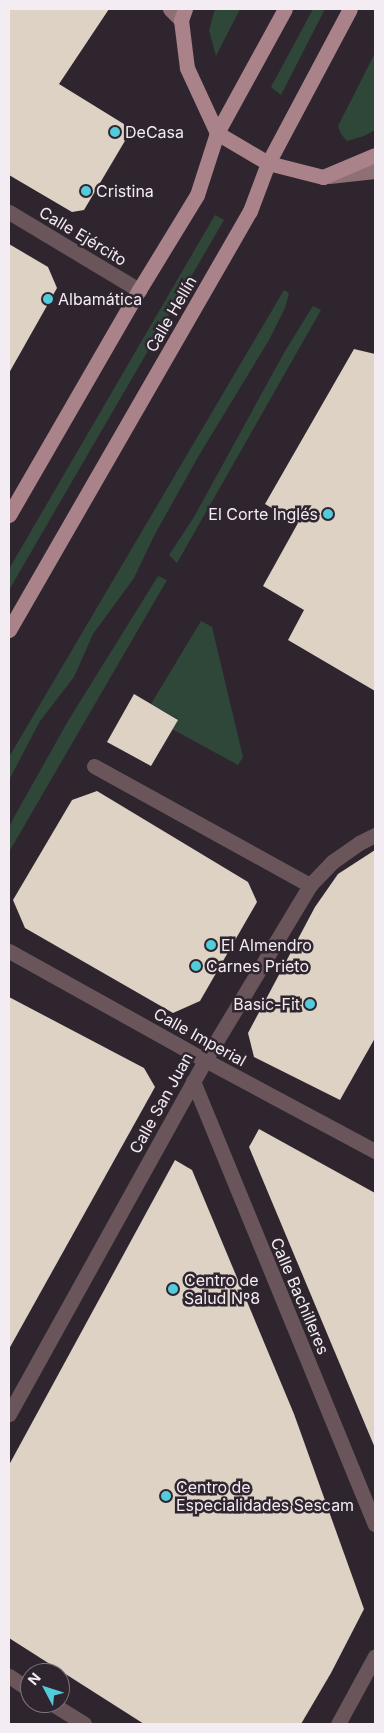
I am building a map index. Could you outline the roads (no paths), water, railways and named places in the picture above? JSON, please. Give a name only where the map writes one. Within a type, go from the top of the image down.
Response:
[{"type":"main road","points":[[170,9],[183,14],[186,68],[218,133],[268,163],[323,177],[375,171]]},
{"type":"main road","points":[[9,515],[139,290],[197,195],[218,133],[285,9]]},
{"type":"main road","name":"Calle Hellín","points":[[9,630],[247,218],[268,163],[350,9]]},
{"type":"main road","points":[[323,177],[375,155]]},
{"type":"street","name":"Calle Ejército","points":[[9,212],[139,290]]},
{"type":"street","points":[[94,766],[310,885]]},
{"type":"street","name":"Calle San Juan","points":[[9,1414],[193,1081],[310,885],[332,862],[359,843],[375,835]]},
{"type":"street","name":"Calle Imperial","points":[[9,951],[205,1060],[375,1151]]},
{"type":"street","name":"Calle Bachilleres","points":[[193,1081],[375,1524]]},
{"type":"street","points":[[338,1724],[375,1656]]},
{"type":"street","points":[[9,1676],[20,1683]]},
{"type":"street","points":[[67,1713],[84,1724]]},
{"type":"place","name":"DeCasa","points":[[115,132]]},
{"type":"place","name":"Cristina","points":[[86,191]]},
{"type":"place","name":"Albamática","points":[[48,299]]},
{"type":"place","name":"El Corte Inglés","points":[[328,514]]},
{"type":"place","name":"El Almendro","points":[[211,945]]},
{"type":"place","name":"Carnes Prieto","points":[[196,966]]},
{"type":"place","name":"Basic-Fit","points":[[310,1004]]},
{"type":"place","name":"Centro de Salud Nº8","points":[[173,1289]]},
{"type":"place","name":"Centro de Especialidades Sescam","points":[[166,1496]]}]
